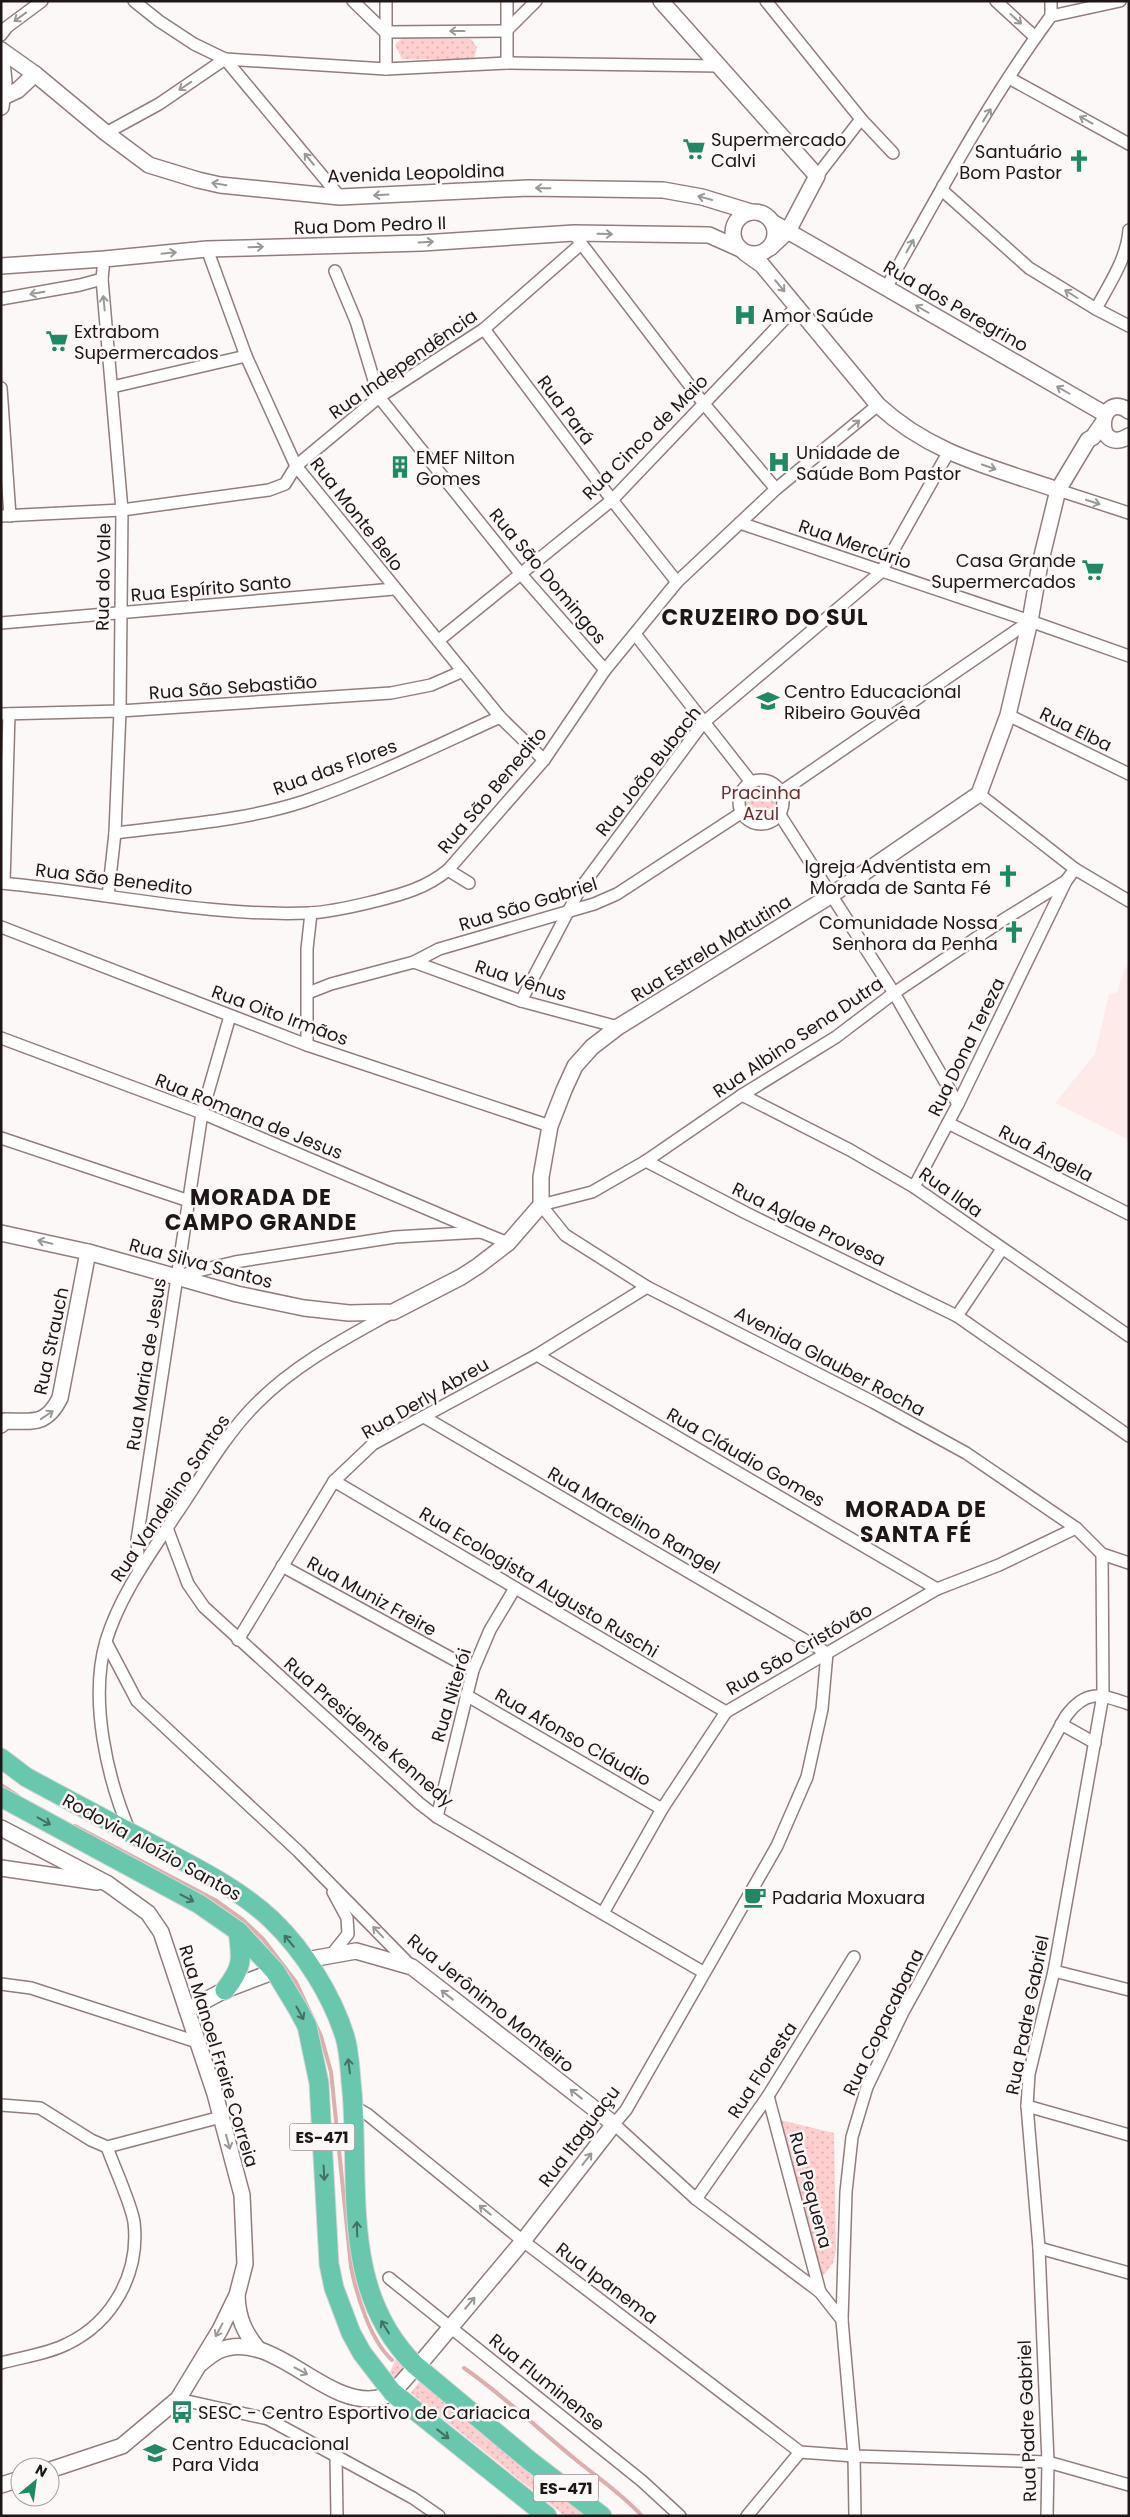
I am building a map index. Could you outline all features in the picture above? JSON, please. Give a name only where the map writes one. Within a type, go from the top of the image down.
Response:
[{"type":"main road","name":"Rodovia Aloízio Santos","points":[[1,1758],[26,1777],[217,1879],[244,1897],[273,1921],[290,1966],[314,2053],[319,2083],[329,2264],[341,2312],[359,2347],[392,2392],[547,2516]]},
{"type":"main road","name":"Rodovia Aloízio Santos","points":[[1,1797],[199,1904],[324,1991],[346,2038],[353,2106],[357,2242],[364,2277],[381,2321],[402,2353],[415,2365],[530,2461],[602,2516]]},
{"type":"main road","points":[[224,1990],[238,1973],[241,1954],[238,1931]]},
{"type":"street","points":[[1,34],[7,27],[42,1]]},
{"type":"street","points":[[134,1],[159,21],[194,44],[225,59],[386,69],[507,63],[720,66]]},
{"type":"street","points":[[353,1],[385,32],[506,31],[536,1]]},
{"type":"street","points":[[386,1],[386,69]]},
{"type":"street","points":[[507,1],[507,63]]},
{"type":"street","points":[[661,1],[817,176]]},
{"type":"street","points":[[766,1],[861,119],[893,153]]},
{"type":"street","points":[[996,1],[1035,37]]},
{"type":"street","points":[[886,288],[943,186],[1035,37],[1051,16],[1051,1]]},
{"type":"street","points":[[1051,16],[1120,1]]},
{"type":"street","points":[[1,50],[2,102]]},
{"type":"street","name":"Avenida Leopoldina","points":[[1,50],[36,74],[149,165],[220,185],[340,197],[528,188],[663,190],[702,197],[752,212]]},
{"type":"street","points":[[106,132],[159,104],[225,59]]},
{"type":"street","points":[[225,59],[340,197]]},
{"type":"street","points":[[2,102],[36,74]]},
{"type":"street","points":[[1009,78],[1129,144]]},
{"type":"street","points":[[770,248],[776,233],[772,222],[763,214],[752,212],[740,217],[734,226],[733,238],[742,250],[757,255],[770,248],[788,231],[817,176],[861,119]]},
{"type":"street","points":[[943,186],[944,191],[1029,268],[1096,309],[1129,326]]},
{"type":"street","name":"Rua dos Peregrino","points":[[772,222],[886,288],[1105,425]]},
{"type":"street","points":[[1096,309],[1120,262],[1128,242],[1129,230]]},
{"type":"street","name":"Rua Dom Pedro II","points":[[1,266],[207,249],[709,235],[742,250],[762,265],[878,405],[899,424],[948,453],[1129,513]]},
{"type":"street","points":[[577,238],[704,404],[776,490]]},
{"type":"street","name":"Rua Independência","points":[[5,516],[122,510],[269,490],[285,484],[296,466],[379,397],[484,330],[577,238]]},
{"type":"street","name":"Rua Monte Belo","points":[[207,249],[246,356],[296,466],[394,589],[439,640],[500,717],[544,760]]},
{"type":"street","name":"Rua do Vale","points":[[104,259],[102,279],[122,510],[120,711],[115,833],[108,896]]},
{"type":"street","name":"Rua São Domingos","points":[[335,271],[356,321],[379,397],[520,573],[605,670]]},
{"type":"street","points":[[1,299],[80,285],[102,279]]},
{"type":"street","name":"Rua Cinco de Maio","points":[[439,640],[612,500],[797,306]]},
{"type":"street","name":"Rua Pará","points":[[484,330],[612,500],[678,582]]},
{"type":"street","points":[[112,387],[246,356]]},
{"type":"street","points":[[1,388],[5,516]]},
{"type":"street","name":"Rua São Benedito","points":[[2,883],[258,913],[312,913],[355,906],[410,893],[435,880],[448,870],[544,760],[605,670],[678,582],[776,490],[878,405]]},
{"type":"street","points":[[1127,409],[1117,407],[1105,425],[1088,440],[1058,490],[1040,564],[1030,620],[1008,715],[980,794],[1075,869],[1129,901]]},
{"type":"street","points":[[1105,425],[1116,440],[1129,436]]},
{"type":"street","name":"Rua João Bubach","points":[[521,1001],[566,913],[594,869],[703,723],[881,572],[948,453]]},
{"type":"street","name":"Rua Mercúrio","points":[[740,523],[881,572],[1030,620],[1129,656]]},
{"type":"street","name":"Rua Espírito Santo","points":[[1,623],[394,589]]},
{"type":"street","points":[[781,792],[1030,620]]},
{"type":"street","points":[[636,634],[703,723],[751,782]]},
{"type":"street","name":"Rua São Sebastião","points":[[5,714],[120,711],[391,693],[431,685],[463,671]]},
{"type":"street","points":[[2,883],[5,714]]},
{"type":"street","name":"Rua Elba","points":[[1008,715],[1129,774]]},
{"type":"street","name":"Rua das Flores","points":[[115,833],[244,816],[305,801],[500,717]]},
{"type":"street","points":[[768,781],[781,792],[784,804],[780,815],[771,822],[760,825],[749,821],[741,813],[740,796],[751,782],[768,781]]},
{"type":"street","name":"Rua Estrela Matutina","points":[[541,1205],[541,1177],[550,1126],[575,1066],[592,1047],[618,1026],[830,896],[980,794]]},
{"type":"street","name":"Rua São Gabriel","points":[[308,993],[331,984],[414,962],[439,949],[542,918],[566,913],[617,894],[741,813]]},
{"type":"street","points":[[780,815],[894,994],[958,1104]]},
{"type":"street","name":"Rua Dona Tereza","points":[[914,1187],[958,1104],[1066,881],[1075,869]]},
{"type":"street","points":[[448,870],[469,883]]},
{"type":"street","name":"Rua Albino Sena Dutra","points":[[541,1205],[592,1192],[646,1161],[742,1095],[836,1037],[894,994],[1066,881]]},
{"type":"street","points":[[307,1045],[307,949],[312,913]]},
{"type":"street","name":"Rua Oito Irmãos","points":[[1,926],[307,1045],[550,1126]]},
{"type":"street","name":"Rua Vênus","points":[[414,962],[521,1001],[618,1026]]},
{"type":"street","name":"Rua Maria de Jesus","points":[[139,1571],[137,1540],[202,1114],[230,1016]]},
{"type":"street","name":"Rua Romana de Jesus","points":[[1,1038],[202,1114],[508,1243]]},
{"type":"street","name":"Rua Ilda","points":[[742,1095],[850,1150],[914,1187],[1129,1336]]},
{"type":"street","name":"Rua Ângela","points":[[948,1123],[1129,1214]]},
{"type":"street","points":[[1,1138],[188,1201]]},
{"type":"street","name":"Rua Aglae Provesa","points":[[646,1161],[746,1213],[957,1316],[1129,1436]]},
{"type":"street","points":[[393,1312],[461,1278],[508,1243],[541,1205]]},
{"type":"street","name":"Avenida Glauber Rocha","points":[[541,1205],[565,1235],[647,1287],[873,1402],[966,1453],[1076,1528],[1102,1554]]},
{"type":"street","name":"Rua Silva Santos","points":[[1,1232],[88,1252],[237,1294],[304,1308],[349,1313],[393,1312]]},
{"type":"street","points":[[177,1276],[235,1262],[395,1237],[481,1232]]},
{"type":"street","points":[[957,1316],[1002,1249]]},
{"type":"street","name":"Rua Strauch","points":[[1,1424],[5,1421],[39,1420],[52,1412],[60,1398],[88,1252]]},
{"type":"street","name":"Rua Derly Abreu","points":[[238,1640],[334,1481],[373,1444],[537,1354],[647,1287]]},
{"type":"street","name":"Rua Vandelino Santos","points":[[130,1833],[115,1795],[106,1755],[99,1690],[106,1642],[121,1603],[139,1571],[228,1437],[257,1403],[298,1368],[393,1312]]},
{"type":"street","name":"Rua Cláudio Gomes","points":[[537,1354],[937,1589]]},
{"type":"street","name":"Rua Marcelino Rangel","points":[[424,1417],[827,1653]]},
{"type":"street","name":"Rua Ecologista Augusto Ruschi","points":[[334,1481],[726,1712]]},
{"type":"street","name":"Rua Presidente Kennedy","points":[[167,1528],[188,1584],[204,1607],[238,1640],[436,1817],[703,1972]]},
{"type":"street","name":"Rua São Cristóvão","points":[[603,1914],[662,1809],[726,1712],[937,1589],[999,1566],[1076,1528]]},
{"type":"street","points":[[1102,1554],[1129,1563]]},
{"type":"street","name":"Rua Padre Gabriel","points":[[1047,2516],[1048,2462],[1039,2248],[1027,2106],[1029,2074],[1054,1970],[1104,1695],[1102,1554]]},
{"type":"street","name":"Rua Muniz Freire","points":[[282,1566],[473,1670]]},
{"type":"street","name":"Rua Niterói","points":[[436,1817],[473,1670],[490,1630],[515,1588]]},
{"type":"street","name":"Rua Jerônimo Monteiro","points":[[106,1642],[137,1701],[327,1880],[412,1967],[614,2124],[696,2199],[820,2292],[842,2320]]},
{"type":"street","name":"Rua Itaguaçu","points":[[392,2392],[415,2365],[424,2358],[523,2241],[626,2110],[703,1972],[777,1846],[807,1777],[822,1709],[827,1653]]},
{"type":"street","name":"Rua Afonso Cláudio","points":[[466,1695],[662,1809]]},
{"type":"street","points":[[1104,1695],[1129,1704]]},
{"type":"street","name":"Rua Copacabana","points":[[855,2516],[854,2456],[842,2320],[846,2192],[852,2137],[867,2087],[904,2012],[1061,1724],[1074,1705],[1084,1698],[1104,1695]]},
{"type":"street","points":[[1061,1724],[1095,1744]]},
{"type":"street","name":"Rua Manoel Freire Correia","points":[[1,1828],[108,1884],[148,1913],[161,1932],[221,2117],[242,2194],[245,2264],[237,2295],[220,2330],[178,2399],[122,2446],[60,2467]]},
{"type":"street","points":[[1,1868],[108,1884]]},
{"type":"street","points":[[327,1880],[347,1918],[348,1934],[332,1954]]},
{"type":"street","points":[[187,2010],[224,1990],[290,1966],[332,1954],[362,1952],[412,1967]]},
{"type":"street","name":"Rua Floresta","points":[[696,2199],[768,2096],[854,1957]]},
{"type":"street","points":[[1054,1970],[1129,1990]]},
{"type":"street","points":[[1,1984],[31,1988],[197,2042]]},
{"type":"street","name":"Rua Pequena","points":[[768,2096],[820,2292]]},
{"type":"street","points":[[1,2105],[40,2108],[91,2140],[108,2147],[221,2117]]},
{"type":"street","name":"Rua Ipanema","points":[[353,2106],[367,2114],[523,2241],[800,2452]]},
{"type":"street","points":[[1027,2106],[1129,2135]]},
{"type":"street","points":[[1,2363],[67,2345],[100,2324],[124,2291],[133,2256],[134,2222],[108,2147]]},
{"type":"street","points":[[1039,2248],[1129,2273]]},
{"type":"street","name":"Rua Fluminense","points":[[389,2278],[642,2481],[680,2516]]},
{"type":"street","points":[[237,2295],[238,2315],[245,2333],[258,2349]]},
{"type":"street","points":[[200,2364],[218,2351],[239,2346],[258,2349],[346,2395],[373,2398],[392,2392]]},
{"type":"street","points":[[178,2399],[268,2419],[439,2516]]},
{"type":"street","points":[[747,2516],[800,2452],[854,2456],[1048,2462],[1129,2486]]},
{"type":"street","points":[[336,2456],[337,2516]]},
{"type":"street","points":[[327,2516],[337,2502]]},
{"type":"shaded area","points":[[1125,967],[1129,968],[1129,1140],[1055,1103],[1095,1054],[1109,994],[1117,992]]},
{"type":"green space","points":[[402,38],[471,39],[477,47],[474,59],[402,59],[395,45]]},
{"type":"green space","name":"Pracinha Azul","points":[[757,781],[765,781],[777,787],[783,803],[777,819],[765,825],[757,825],[745,819],[739,807],[739,799],[745,787]]},
{"type":"green space","points":[[780,2120],[834,2133],[836,2250],[833,2263],[823,2276],[820,2275]]},
{"type":"green space","points":[[397,2356],[409,2370],[400,2383],[390,2372]]},
{"type":"green space","points":[[420,2381],[590,2516],[565,2516],[411,2393]]},
{"type":"waterway","points":[[1,1785],[18,1796]]},
{"type":"waterway","points":[[75,1826],[215,1900],[243,1920],[263,1939],[296,1982],[321,2036],[331,2072],[351,2267],[354,2279],[371,2329],[377,2341],[392,2360]]},
{"type":"waterway","points":[[464,2368],[493,2389],[561,2448],[618,2493],[642,2516]]},
{"type":"place","name":"Supermercado Calvi","points":[[694,149]]},
{"type":"place","name":"Santuário Bom Pastor","points":[[1079,161]]},
{"type":"place","name":"Amor Saúde","points":[[745,315]]},
{"type":"place","name":"Extrabom Supermercados","points":[[57,341]]},
{"type":"place","name":"Unidade de Saúde Bom Pastor","points":[[779,462]]},
{"type":"place","name":"EMEF Nilton Gomes","points":[[400,467]]},
{"type":"place","name":"Casa Grande Supermercados","points":[[1093,570]]},
{"type":"place","name":"Centro Educacional Ribeiro Gouvêa","points":[[768,701]]},
{"type":"place","name":"Igreja Adventista em Morada de Santa Fé","points":[[1008,876]]},
{"type":"place","name":"Comunidade Nossa Senhora da Penha","points":[[1014,932]]},
{"type":"place","name":"Padaria Moxuara","points":[[755,1897]]},
{"type":"place","name":"SESC - Centro Esportivo de Cariacica","points":[[182,2412]]},
{"type":"place","name":"Centro Educacional Para Vida","points":[[155,2453]]},
{"type":"district","name":"CRUZEIRO DO SUL","points":[[765,617]]},
{"type":"district","name":"MORADA DE CAMPO GRANDE","points":[[261,1210]]},
{"type":"district","name":"MORADA DE SANTA FÉ","points":[[916,1522]]}]
